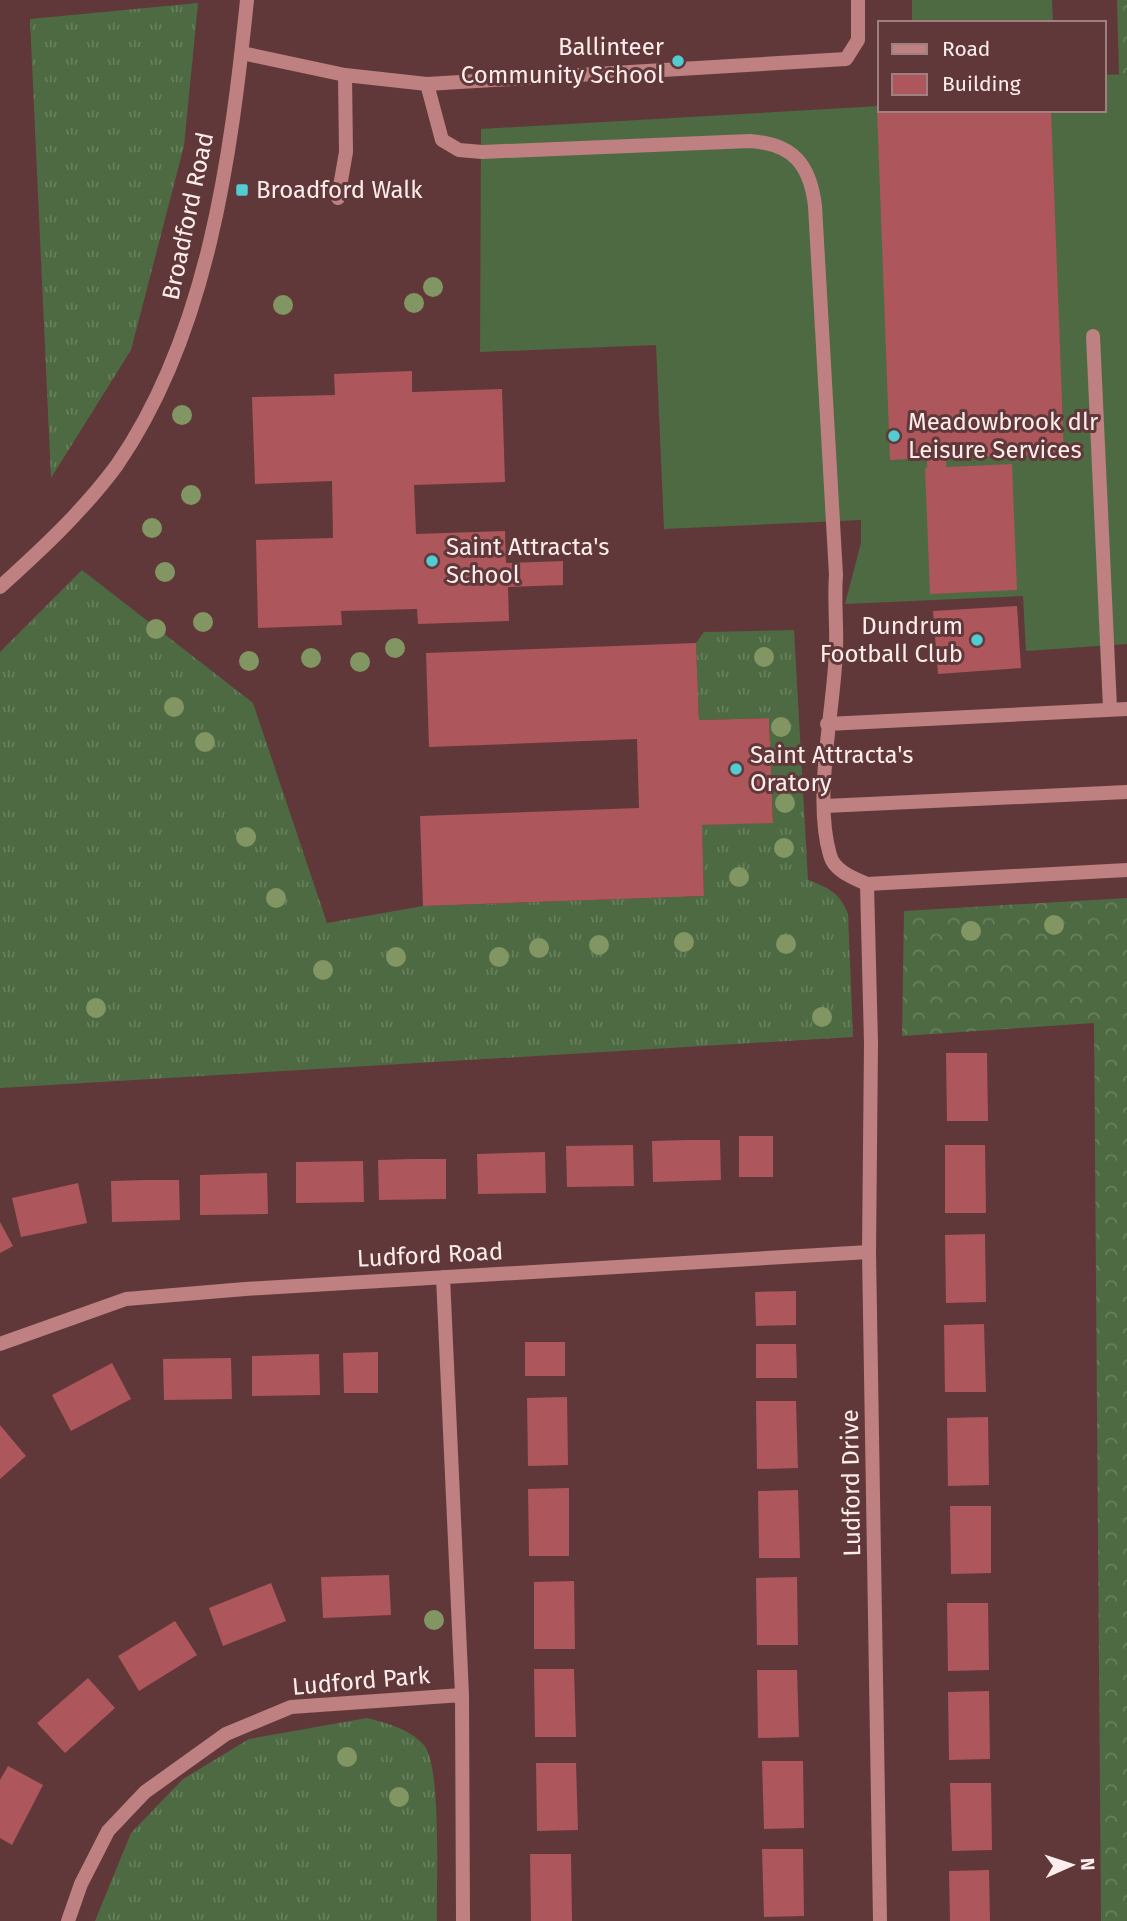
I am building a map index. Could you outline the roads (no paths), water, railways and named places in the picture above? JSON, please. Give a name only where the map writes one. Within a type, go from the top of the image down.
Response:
[{"type":"street","name":"Broadford Road","points":[[0,587],[72,517],[116,466],[175,354],[192,310],[208,254],[242,53],[247,0]]},
{"type":"street","points":[[242,53],[345,75],[427,84],[846,60],[859,40],[858,0]]},
{"type":"street","points":[[338,198],[346,152],[345,75]]},
{"type":"street","points":[[427,84],[442,140],[459,150],[750,141],[769,142],[786,150],[803,164],[812,183],[815,206],[836,575],[833,615],[836,650],[827,724],[825,806],[830,858],[845,874],[867,884],[1127,870]]},
{"type":"street","points":[[1093,336],[1110,708]]},
{"type":"street","points":[[827,724],[1127,709]]},
{"type":"street","points":[[825,806],[1127,792]]},
{"type":"street","name":"Ludford Drive","points":[[867,884],[871,1044],[869,1252],[880,1921]]},
{"type":"street","name":"Ludford Road","points":[[0,1344],[126,1299],[869,1252]]},
{"type":"street","name":"Ludford Park","points":[[443,1277],[462,1695],[463,1921]]},
{"type":"street","name":"Ludford Park","points":[[68,1921],[81,1885],[108,1831],[145,1792],[226,1734],[291,1707],[462,1695]]},
{"type":"place","name":"Ballinteer Community School","points":[[678,61]]},
{"type":"place","name":"Broadford Walk","points":[[242,190]]},
{"type":"place","name":"Meadowbrook dlr Leisure Services","points":[[894,436]]},
{"type":"place","name":"Saint Attracta's School","points":[[432,561]]},
{"type":"place","name":"Dundrum Football Club","points":[[977,640]]},
{"type":"place","name":"Saint Attracta's Oratory","points":[[736,769]]}]
